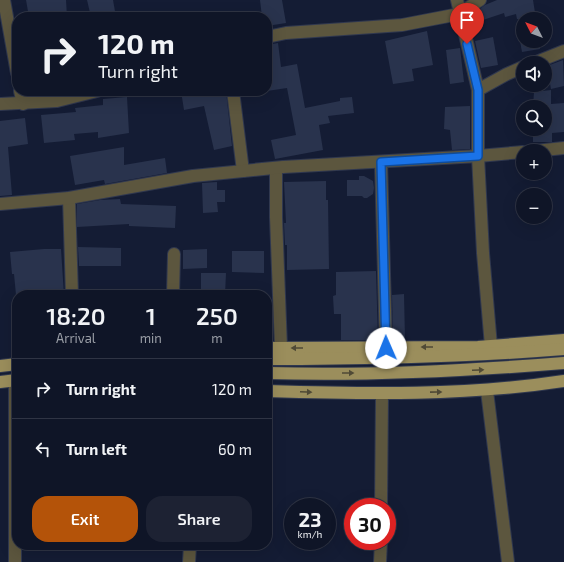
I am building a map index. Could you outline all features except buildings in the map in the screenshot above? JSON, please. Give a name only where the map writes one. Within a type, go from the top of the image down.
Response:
[{"type":"main road","points":[[272,348],[491,346],[564,340]]},
{"type":"main road","points":[[272,359],[387,359],[489,355],[564,349]]},
{"type":"main road","points":[[272,373],[384,373],[453,371],[564,364]]},
{"type":"main road","points":[[0,366],[12,365]]},
{"type":"main road","points":[[0,382],[12,380]]},
{"type":"main road","points":[[272,391],[382,393],[487,391],[564,381]]},
{"type":"street","points":[[4,0],[12,45]]},
{"type":"street","points":[[456,0],[478,90],[478,156],[491,346]]},
{"type":"street","points":[[272,36],[286,33],[402,25],[459,14],[480,0]]},
{"type":"street","points":[[552,56],[564,51]]},
{"type":"street","points":[[478,90],[516,70]]},
{"type":"street","points":[[21,96],[23,104]]},
{"type":"street","points":[[0,104],[23,104],[57,101],[77,96]]},
{"type":"street","points":[[234,96],[243,171]]},
{"type":"street","points":[[552,149],[564,148]]},
{"type":"street","points":[[0,204],[69,198],[194,176],[243,171],[516,153]]},
{"type":"street","points":[[381,162],[386,348]]},
{"type":"street","points":[[276,168],[276,217],[281,348]]},
{"type":"street","points":[[69,198],[72,290]]},
{"type":"street","points":[[173,290],[174,254]]},
{"type":"street","points":[[487,391],[508,562]]},
{"type":"street","points":[[381,498],[382,393]]},
{"type":"street","points":[[15,550],[15,562]]},
{"type":"street","points":[[189,562],[190,550]]},
{"type":"street","points":[[380,562],[381,550]]},
{"type":"route","points":[[386,348],[381,162],[478,156],[478,90],[467,44]]}]
